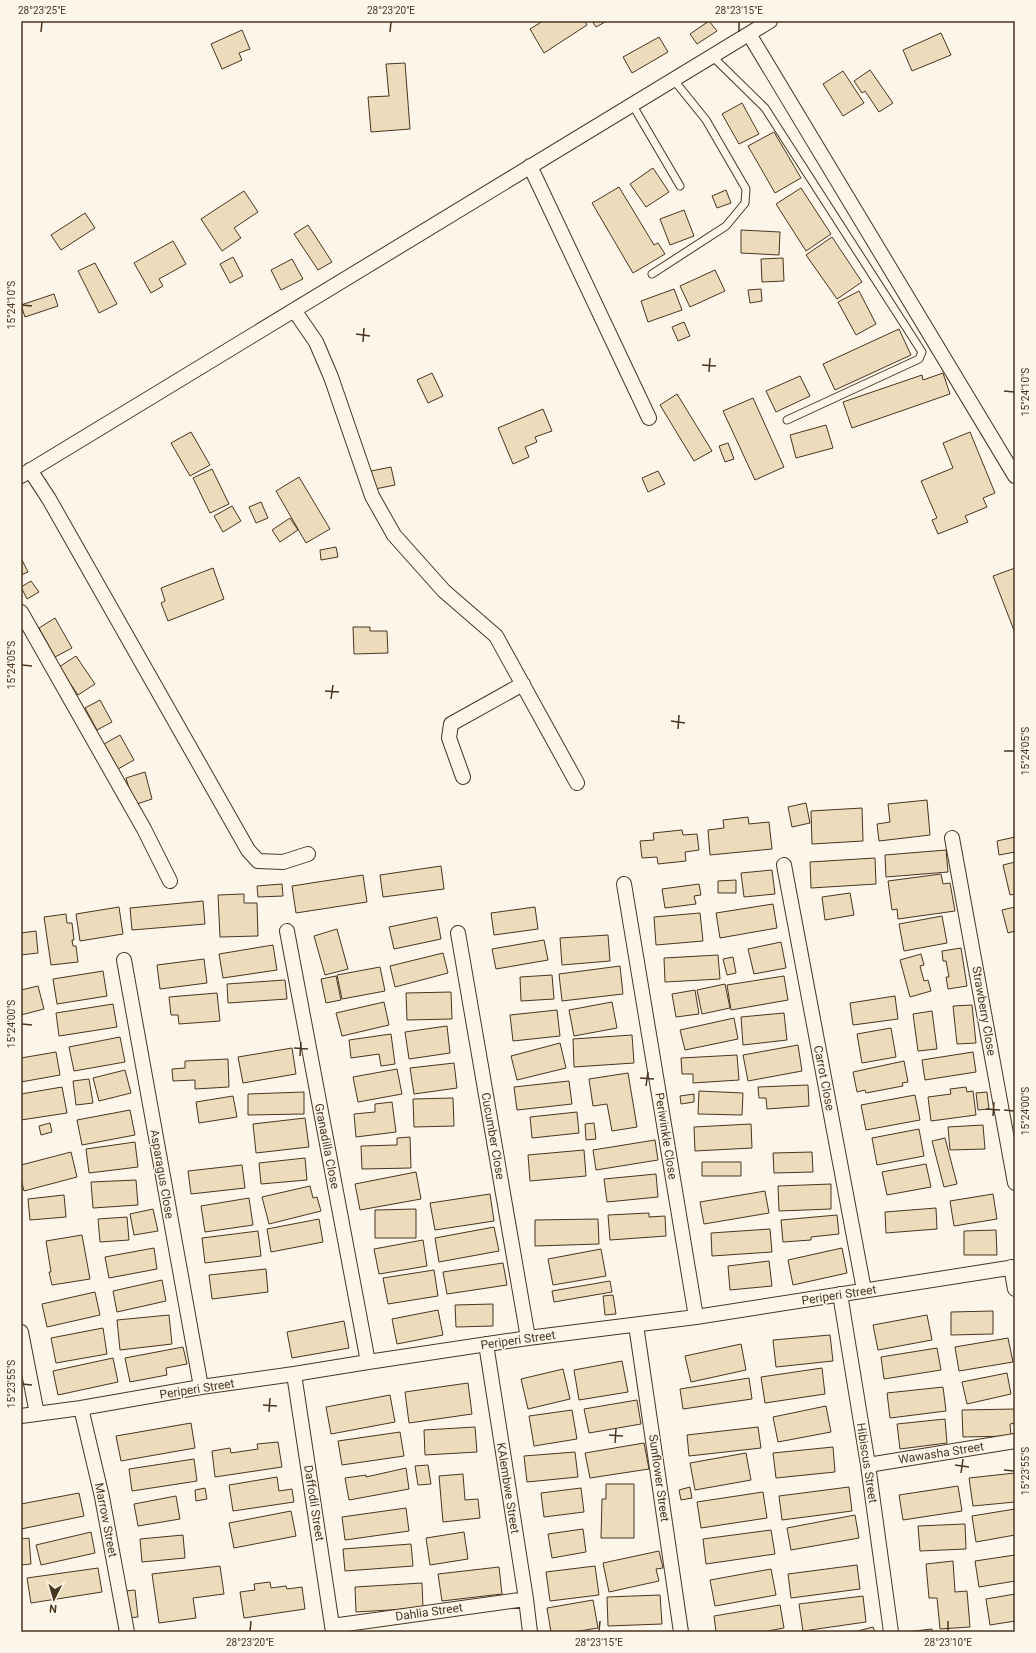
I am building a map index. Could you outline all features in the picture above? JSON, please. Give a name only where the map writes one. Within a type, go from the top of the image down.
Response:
[{"type":"street","points":[[308,854],[282,862],[258,860],[248,850],[53,506],[26,473],[770,21]]},
{"type":"street","points":[[748,34],[1015,476]]},
{"type":"street","points":[[530,166],[649,418]]},
{"type":"street","points":[[294,310],[316,342],[331,377],[372,496],[394,534],[444,592],[496,636],[577,783]]},
{"type":"street","points":[[21,612],[144,829],[170,881]]},
{"type":"street","points":[[463,777],[449,738],[451,724],[523,684]]},
{"type":"street","name":"Strawberry Close","points":[[952,838],[1015,1184]]},
{"type":"street","name":"Carrot Close","points":[[784,865],[864,1290]]},
{"type":"street","name":"Periwinkle Close","points":[[624,884],[696,1317]]},
{"type":"street","name":"Granadilla Close","points":[[286,931],[368,1362]]},
{"type":"street","name":"Cucumber Close","points":[[458,933],[528,1338]]},
{"type":"street","name":"Asparagus Close","points":[[124,960],[201,1387]]},
{"type":"street","points":[[1013,1267],[1015,1289]]},
{"type":"street","name":"Periperi Street","points":[[21,1416],[81,1408],[201,1387],[486,1344],[696,1317],[1013,1267]]},
{"type":"street","name":"Hibiscus Street","points":[[840,1294],[868,1465],[891,1632]]},
{"type":"street","name":"Sunflower Street","points":[[636,1325],[681,1632]]},
{"type":"street","points":[[21,1332],[37,1414]]},
{"type":"street","name":"KAlembwe Street","points":[[486,1344],[530,1632]]},
{"type":"street","name":"Daffodil Street","points":[[294,1374],[333,1629]]},
{"type":"street","name":"Marrow Street","points":[[81,1408],[102,1497],[127,1632]]},
{"type":"street","name":"Wawasha Street","points":[[868,1465],[1015,1441]]},
{"type":"street","name":"Dahlia Street","points":[[333,1629],[526,1599]]},
{"type":"lane","points":[[712,56],[765,108],[922,352],[919,359],[787,420]]},
{"type":"lane","points":[[652,274],[726,226],[745,203],[746,189],[706,120],[673,79]]},
{"type":"lane","points":[[632,104],[680,186]]},
{"type":"building","points":[[543,21],[585,21],[587,25],[544,53],[530,29]]},
{"type":"building","points":[[592,21],[607,21],[596,27]]},
{"type":"building","points":[[709,21],[717,31],[697,44],[690,34]]},
{"type":"building","points":[[242,30],[250,49],[239,53],[242,60],[222,69],[211,44]]},
{"type":"building","points":[[941,33],[951,55],[912,71],[903,50]]},
{"type":"building","points":[[659,37],[668,52],[632,73],[623,57]]},
{"type":"building","points":[[405,63],[410,129],[371,132],[368,97],[389,96],[386,64]]},
{"type":"building","points":[[870,70],[893,103],[879,112],[865,91],[862,93],[854,81]]},
{"type":"building","points":[[843,71],[864,103],[843,116],[823,84]]},
{"type":"building","points":[[742,103],[759,134],[739,144],[722,114]]},
{"type":"building","points":[[774,132],[801,178],[775,193],[748,146]]},
{"type":"building","points":[[653,168],[669,192],[646,207],[630,184]]},
{"type":"building","points":[[619,187],[654,245],[658,243],[665,254],[633,273],[592,203]]},
{"type":"building","points":[[801,188],[831,234],[806,251],[776,204]]},
{"type":"building","points":[[726,190],[731,203],[717,208],[712,196]]},
{"type":"building","points":[[244,191],[258,212],[234,228],[241,238],[222,251],[201,219]]},
{"type":"building","points":[[684,210],[694,236],[670,245],[660,219]]},
{"type":"building","points":[[85,213],[95,228],[61,250],[51,235]]},
{"type":"building","points":[[308,225],[332,262],[318,270],[294,234]]},
{"type":"building","points":[[741,230],[780,232],[779,255],[741,253]]},
{"type":"building","points":[[832,237],[862,282],[837,299],[806,255]]},
{"type":"building","points":[[173,241],[186,264],[159,279],[163,286],[151,293],[134,263]]},
{"type":"building","points":[[233,257],[243,276],[230,283],[220,264]]},
{"type":"building","points":[[783,258],[784,281],[762,282],[761,259]]},
{"type":"building","points":[[292,259],[303,279],[281,290],[271,270]]},
{"type":"building","points":[[95,263],[117,304],[99,313],[78,271]]},
{"type":"building","points":[[715,270],[725,291],[690,307],[680,286]]},
{"type":"building","points":[[674,289],[682,310],[648,322],[641,301]]},
{"type":"building","points":[[761,289],[762,301],[750,303],[748,290]]},
{"type":"building","points":[[859,291],[876,324],[856,335],[838,302]]},
{"type":"building","points":[[54,294],[58,306],[25,317],[21,305]]},
{"type":"building","points":[[684,322],[690,336],[678,341],[672,327]]},
{"type":"building","points":[[899,329],[911,355],[835,390],[823,364]]},
{"type":"building","points":[[432,373],[443,396],[428,403],[417,380]]},
{"type":"building","points":[[943,373],[950,394],[852,428],[843,402],[922,375],[923,380]]},
{"type":"building","points":[[800,376],[810,396],[776,412],[766,391]]},
{"type":"building","points":[[677,394],[712,451],[694,461],[660,405]]},
{"type":"building","points":[[753,398],[784,467],[755,480],[723,411]]},
{"type":"building","points":[[543,409],[552,431],[535,437],[537,442],[525,447],[529,457],[513,464],[498,428]]},
{"type":"building","points":[[826,425],[833,448],[796,458],[790,435]]},
{"type":"building","points":[[191,432],[210,465],[190,476],[171,443]]},
{"type":"building","points":[[970,432],[995,493],[983,498],[987,507],[965,516],[968,522],[938,534],[932,520],[937,518],[921,481],[953,468],[943,443]]},
{"type":"building","points":[[728,443],[734,459],[725,462],[719,446]]},
{"type":"building","points":[[391,467],[395,485],[375,489],[371,471]]},
{"type":"building","points":[[212,469],[229,504],[210,513],[193,478]]},
{"type":"building","points":[[658,471],[665,484],[648,492],[642,478]]},
{"type":"building","points":[[299,477],[330,529],[306,543],[276,491]]},
{"type":"building","points":[[261,502],[268,518],[256,523],[249,507]]},
{"type":"building","points":[[232,506],[241,521],[223,532],[214,516]]},
{"type":"building","points":[[290,518],[298,530],[280,542],[272,530]]},
{"type":"building","points":[[336,547],[338,557],[321,560],[320,550]]},
{"type":"building","points":[[21,558],[28,572],[21,575]]},
{"type":"building","points":[[213,568],[224,599],[168,621],[161,603],[165,601],[161,588]]},
{"type":"building","points":[[1015,568],[1015,633],[993,576]]},
{"type":"building","points":[[31,581],[39,592],[27,599],[21,587]]},
{"type":"building","points":[[55,618],[72,648],[55,657],[39,628]]},
{"type":"building","points":[[353,627],[370,627],[370,631],[387,631],[388,653],[354,654]]},
{"type":"building","points":[[76,656],[95,684],[78,695],[59,667]]},
{"type":"building","points":[[100,700],[112,722],[97,730],[85,708]]},
{"type":"building","points":[[120,735],[134,760],[118,769],[104,744]]},
{"type":"building","points":[[145,772],[152,799],[134,805],[126,778]]},
{"type":"building","points":[[927,800],[930,835],[879,841],[877,824],[890,822],[888,804]]},
{"type":"building","points":[[806,803],[810,823],[792,827],[788,807]]},
{"type":"building","points":[[862,808],[863,841],[812,844],[811,811]]},
{"type":"building","points":[[748,817],[749,824],[769,822],[772,849],[710,855],[708,830],[724,828],[723,820]]},
{"type":"building","points":[[682,830],[683,835],[697,834],[699,850],[685,852],[686,861],[658,864],[657,857],[642,858],[640,841],[654,840],[653,833]]},
{"type":"building","points":[[1015,837],[1015,852],[999,855],[997,841]]},
{"type":"building","points":[[946,850],[948,872],[886,877],[885,855]]},
{"type":"building","points":[[875,858],[876,884],[811,888],[810,862]]},
{"type":"building","points":[[1015,862],[1015,894],[1010,895],[1003,865]]},
{"type":"building","points":[[441,866],[444,889],[383,897],[380,875]]},
{"type":"building","points":[[772,870],[775,894],[744,897],[741,873]]},
{"type":"building","points":[[941,874],[943,884],[950,883],[955,911],[898,919],[897,909],[892,910],[888,881]]},
{"type":"building","points":[[363,875],[367,902],[296,913],[292,886]]},
{"type":"building","points":[[736,880],[736,893],[718,893],[718,881]]},
{"type":"building","points":[[282,884],[283,896],[258,897],[257,886]]},
{"type":"building","points":[[699,884],[701,895],[694,896],[696,904],[665,908],[662,889]]},
{"type":"building","points":[[850,893],[854,915],[825,920],[822,897]]},
{"type":"building","points":[[244,894],[244,903],[257,903],[258,936],[220,937],[218,895]]},
{"type":"building","points":[[203,901],[205,924],[132,930],[130,908]]},
{"type":"building","points":[[773,904],[777,928],[720,938],[716,913]]},
{"type":"building","points":[[119,907],[123,934],[80,941],[76,914]]},
{"type":"building","points":[[535,907],[538,929],[494,935],[491,913]]},
{"type":"building","points":[[1015,907],[1015,931],[1008,933],[1002,910]]},
{"type":"building","points":[[700,913],[703,941],[656,945],[654,917]]},
{"type":"building","points":[[66,914],[67,923],[72,923],[74,940],[72,940],[73,946],[76,946],[78,962],[51,965],[44,917]]},
{"type":"building","points":[[942,916],[947,943],[904,951],[899,924]]},
{"type":"building","points":[[437,917],[441,939],[394,949],[389,927]]},
{"type":"building","points":[[337,929],[348,969],[325,975],[314,936]]},
{"type":"building","points":[[36,931],[38,953],[21,955],[21,933]]},
{"type":"building","points":[[608,935],[610,961],[562,965],[560,938]]},
{"type":"building","points":[[544,940],[548,960],[496,969],[492,949]]},
{"type":"building","points":[[781,942],[786,968],[754,974],[748,949]]},
{"type":"building","points":[[273,945],[277,970],[223,978],[219,954]]},
{"type":"building","points":[[961,948],[967,986],[948,989],[946,977],[949,977],[946,961],[943,961],[942,951]]},
{"type":"building","points":[[443,953],[448,973],[395,987],[390,966]]},
{"type":"building","points":[[921,954],[924,965],[920,966],[924,981],[928,980],[931,991],[910,997],[900,960]]},
{"type":"building","points":[[718,955],[720,979],[665,982],[664,958]]},
{"type":"building","points":[[733,957],[736,973],[727,975],[723,959]]},
{"type":"building","points":[[204,959],[207,983],[160,989],[157,965]]},
{"type":"building","points":[[620,966],[623,994],[562,1001],[559,974]]},
{"type":"building","points":[[380,967],[385,991],[342,999],[337,975]]},
{"type":"building","points":[[103,971],[107,996],[57,1004],[53,979]]},
{"type":"building","points":[[552,975],[554,999],[521,1001],[520,977]]},
{"type":"building","points":[[336,976],[341,1000],[326,1003],[321,979]]},
{"type":"building","points":[[784,976],[788,1000],[731,1010],[727,985]]},
{"type":"building","points":[[285,980],[287,999],[228,1003],[227,984]]},
{"type":"building","points":[[725,984],[730,1008],[702,1014],[697,990]]},
{"type":"building","points":[[38,986],[44,1009],[21,1015],[21,990]]},
{"type":"building","points":[[695,990],[699,1014],[676,1017],[672,994]]},
{"type":"building","points":[[451,992],[452,1019],[407,1020],[406,993]]},
{"type":"building","points":[[217,993],[220,1021],[179,1024],[178,1015],[171,1015],[169,997]]},
{"type":"building","points":[[895,996],[898,1019],[853,1025],[850,1003]]},
{"type":"building","points":[[384,1002],[389,1025],[342,1036],[336,1013]]},
{"type":"building","points":[[612,1002],[617,1028],[574,1036],[569,1010]]},
{"type":"building","points":[[113,1004],[117,1027],[59,1036],[56,1013]]},
{"type":"building","points":[[972,1005],[976,1043],[957,1044],[953,1006]]},
{"type":"building","points":[[557,1010],[560,1036],[513,1041],[510,1015]]},
{"type":"building","points":[[932,1011],[937,1049],[918,1051],[913,1014]]},
{"type":"building","points":[[784,1013],[787,1040],[743,1045],[741,1017]]},
{"type":"building","points":[[734,1018],[738,1039],[685,1050],[680,1030]]},
{"type":"building","points":[[447,1026],[450,1053],[409,1059],[405,1032]]},
{"type":"building","points":[[891,1028],[896,1057],[862,1063],[857,1034]]},
{"type":"building","points":[[391,1034],[395,1064],[381,1066],[379,1054],[351,1058],[349,1040]]},
{"type":"building","points":[[632,1035],[634,1063],[574,1067],[573,1039]]},
{"type":"building","points":[[120,1037],[125,1062],[74,1071],[69,1047]]},
{"type":"building","points":[[560,1043],[566,1068],[517,1080],[511,1056]]},
{"type":"building","points":[[798,1045],[802,1071],[748,1081],[743,1055]]},
{"type":"building","points":[[292,1048],[296,1074],[243,1083],[238,1057]]},
{"type":"building","points":[[56,1052],[60,1075],[21,1082],[21,1058]]},
{"type":"building","points":[[973,1052],[976,1072],[925,1080],[922,1060]]},
{"type":"building","points":[[737,1055],[739,1080],[693,1083],[693,1074],[682,1074],[681,1058]]},
{"type":"building","points":[[228,1059],[229,1087],[195,1089],[195,1080],[173,1081],[172,1069],[185,1068],[185,1061]]},
{"type":"building","points":[[904,1061],[908,1082],[902,1083],[903,1086],[866,1093],[865,1090],[857,1092],[853,1072]]},
{"type":"building","points":[[454,1063],[457,1088],[414,1094],[410,1068]]},
{"type":"building","points":[[397,1069],[402,1094],[358,1102],[353,1077]]},
{"type":"building","points":[[125,1070],[131,1093],[99,1101],[93,1078]]},
{"type":"building","points":[[628,1073],[637,1127],[612,1131],[607,1104],[593,1106],[589,1079]]},
{"type":"building","points":[[89,1079],[93,1103],[76,1105],[73,1081]]},
{"type":"building","points":[[569,1081],[572,1104],[517,1110],[514,1087]]},
{"type":"building","points":[[808,1085],[809,1106],[767,1109],[766,1098],[759,1098],[758,1087]]},
{"type":"building","points":[[62,1087],[67,1113],[21,1120],[21,1094]]},
{"type":"building","points":[[966,1087],[967,1092],[973,1091],[976,1115],[931,1121],[928,1097],[951,1094],[950,1089]]},
{"type":"building","points":[[699,1091],[743,1093],[742,1115],[698,1114]]},
{"type":"building","points":[[304,1092],[304,1114],[248,1115],[248,1094]]},
{"type":"building","points":[[987,1092],[989,1109],[978,1110],[976,1093]]},
{"type":"building","points":[[694,1094],[694,1102],[681,1104],[680,1096]]},
{"type":"building","points":[[915,1095],[920,1120],[866,1130],[861,1105]]},
{"type":"building","points":[[233,1096],[237,1117],[199,1123],[196,1102]]},
{"type":"building","points":[[453,1098],[454,1126],[414,1127],[413,1099]]},
{"type":"building","points":[[392,1102],[396,1132],[356,1137],[354,1114],[375,1112],[375,1104]]},
{"type":"building","points":[[130,1110],[135,1135],[82,1145],[77,1120]]},
{"type":"building","points":[[577,1112],[579,1133],[532,1138],[530,1117]]},
{"type":"building","points":[[305,1118],[309,1147],[256,1153],[253,1124]]},
{"type":"building","points":[[50,1123],[52,1132],[41,1135],[39,1126]]},
{"type":"building","points":[[594,1123],[596,1139],[586,1140],[585,1124]]},
{"type":"building","points":[[751,1124],[752,1148],[695,1151],[694,1127]]},
{"type":"building","points":[[983,1125],[985,1149],[950,1150],[948,1127]]},
{"type":"building","points":[[919,1129],[924,1156],[877,1165],[872,1138]]},
{"type":"building","points":[[410,1137],[411,1168],[362,1169],[361,1146],[397,1145],[397,1138]]},
{"type":"building","points":[[945,1138],[957,1184],[944,1187],[932,1141]]},
{"type":"building","points":[[655,1140],[658,1160],[596,1170],[593,1150]]},
{"type":"building","points":[[135,1142],[138,1167],[89,1173],[86,1149]]},
{"type":"building","points":[[584,1150],[586,1176],[530,1181],[528,1155]]},
{"type":"building","points":[[71,1152],[77,1177],[24,1191],[21,1179],[21,1165]]},
{"type":"building","points":[[812,1152],[813,1172],[774,1173],[773,1153]]},
{"type":"building","points":[[305,1158],[307,1180],[261,1184],[259,1163]]},
{"type":"building","points":[[702,1162],[741,1162],[741,1176],[702,1176]]},
{"type":"building","points":[[926,1164],[931,1187],[887,1195],[882,1172]]},
{"type":"building","points":[[242,1165],[245,1188],[191,1194],[188,1171]]},
{"type":"building","points":[[416,1172],[421,1199],[360,1210],[355,1184]]},
{"type":"building","points":[[656,1174],[658,1197],[607,1202],[604,1179]]},
{"type":"building","points":[[136,1180],[138,1205],[93,1208],[91,1182]]},
{"type":"building","points":[[831,1184],[831,1209],[779,1211],[778,1186]]},
{"type":"building","points":[[310,1186],[313,1198],[317,1197],[321,1211],[269,1224],[262,1197]]},
{"type":"building","points":[[765,1191],[769,1213],[704,1224],[700,1202]]},
{"type":"building","points":[[490,1194],[494,1221],[435,1230],[430,1203]]},
{"type":"building","points":[[993,1194],[997,1219],[954,1226],[950,1201]]},
{"type":"building","points":[[64,1195],[66,1217],[30,1220],[28,1199]]},
{"type":"building","points":[[249,1198],[253,1225],[205,1232],[201,1206]]},
{"type":"building","points":[[936,1208],[937,1229],[886,1233],[885,1212]]},
{"type":"building","points":[[153,1209],[158,1231],[134,1235],[130,1214]]},
{"type":"building","points":[[416,1209],[416,1238],[375,1238],[375,1210]]},
{"type":"building","points":[[649,1213],[649,1217],[665,1216],[666,1236],[610,1240],[608,1215]]},
{"type":"building","points":[[837,1215],[839,1234],[811,1237],[811,1240],[783,1242],[781,1220]]},
{"type":"building","points":[[127,1217],[129,1240],[100,1242],[98,1219]]},
{"type":"building","points":[[319,1219],[323,1242],[271,1252],[267,1229]]},
{"type":"building","points":[[598,1219],[599,1244],[535,1246],[535,1220]]},
{"type":"building","points":[[494,1227],[499,1251],[439,1262],[435,1238]]},
{"type":"building","points":[[770,1229],[772,1252],[712,1256],[711,1233]]},
{"type":"building","points":[[996,1230],[997,1255],[964,1255],[964,1231]]},
{"type":"building","points":[[258,1231],[261,1256],[205,1263],[202,1238]]},
{"type":"building","points":[[82,1235],[90,1279],[52,1285],[49,1272],[51,1272],[46,1241]]},
{"type":"building","points":[[423,1240],[427,1266],[379,1274],[374,1249]]},
{"type":"building","points":[[154,1248],[157,1269],[109,1278],[105,1257]]},
{"type":"building","points":[[842,1248],[847,1273],[793,1285],[788,1260]]},
{"type":"building","points":[[601,1249],[606,1276],[553,1285],[548,1259]]},
{"type":"building","points":[[769,1261],[772,1286],[730,1290],[728,1266]]},
{"type":"building","points":[[503,1263],[507,1285],[447,1294],[443,1272]]},
{"type":"building","points":[[266,1269],[268,1292],[212,1299],[209,1275]]},
{"type":"building","points":[[434,1270],[438,1296],[388,1304],[383,1278]]},
{"type":"building","points":[[162,1280],[166,1301],[117,1312],[113,1291]]},
{"type":"building","points":[[610,1281],[612,1292],[554,1302],[552,1291]]},
{"type":"building","points":[[95,1292],[100,1315],[47,1327],[42,1304]]},
{"type":"building","points":[[613,1295],[616,1314],[605,1315],[603,1296]]},
{"type":"building","points":[[493,1304],[493,1326],[456,1327],[455,1305]]},
{"type":"building","points":[[438,1310],[443,1335],[397,1344],[392,1319]]},
{"type":"building","points":[[993,1311],[993,1334],[951,1335],[951,1312]]},
{"type":"building","points":[[169,1315],[172,1344],[120,1350],[117,1320]]},
{"type":"building","points":[[927,1315],[932,1340],[878,1350],[873,1325]]},
{"type":"building","points":[[344,1321],[349,1348],[292,1358],[287,1332]]},
{"type":"building","points":[[103,1328],[107,1354],[56,1363],[51,1338]]},
{"type":"building","points":[[830,1335],[833,1361],[776,1367],[773,1340]]},
{"type":"building","points":[[1008,1338],[1013,1362],[959,1371],[955,1347]]},
{"type":"building","points":[[741,1344],[746,1370],[691,1382],[685,1356]]},
{"type":"building","points":[[183,1347],[187,1364],[166,1368],[167,1375],[130,1382],[125,1358]]},
{"type":"building","points":[[937,1348],[941,1370],[884,1379],[881,1357]]},
{"type":"building","points":[[113,1358],[118,1382],[58,1395],[53,1371]]},
{"type":"building","points":[[622,1361],[628,1392],[579,1400],[574,1370]]},
{"type":"building","points":[[822,1368],[825,1394],[765,1403],[761,1377]]},
{"type":"building","points":[[563,1369],[570,1399],[528,1409],[521,1379]]},
{"type":"building","points":[[1007,1373],[1011,1394],[967,1404],[962,1382]]},
{"type":"building","points":[[749,1378],[752,1399],[683,1409],[680,1389]]},
{"type":"building","points":[[468,1383],[472,1414],[409,1423],[405,1392]]},
{"type":"building","points":[[943,1387],[946,1411],[890,1418],[887,1393]]},
{"type":"building","points":[[390,1395],[395,1422],[331,1434],[326,1407]]},
{"type":"building","points":[[637,1400],[641,1424],[589,1433],[584,1409]]},
{"type":"building","points":[[826,1406],[831,1432],[778,1442],[773,1417]]},
{"type":"building","points":[[1015,1409],[1015,1423],[1010,1424],[1011,1436],[963,1437],[962,1410]]},
{"type":"building","points":[[572,1410],[577,1439],[534,1446],[529,1416]]},
{"type":"building","points":[[945,1419],[947,1443],[900,1449],[897,1424]]},
{"type":"building","points":[[191,1423],[195,1448],[121,1461],[116,1436]]},
{"type":"building","points":[[475,1427],[477,1452],[425,1455],[424,1430]]},
{"type":"building","points":[[758,1427],[761,1448],[689,1456],[687,1435]]},
{"type":"building","points":[[400,1432],[404,1456],[342,1465],[338,1441]]},
{"type":"building","points":[[278,1442],[282,1467],[215,1477],[212,1451],[230,1448],[231,1453],[258,1449],[257,1444]]},
{"type":"building","points":[[644,1443],[649,1469],[590,1478],[585,1453]]},
{"type":"building","points":[[833,1447],[835,1472],[776,1478],[773,1453]]},
{"type":"building","points":[[575,1452],[578,1477],[527,1482],[524,1456]]},
{"type":"building","points":[[746,1453],[751,1480],[695,1490],[690,1463]]},
{"type":"building","points":[[194,1459],[197,1481],[132,1491],[129,1469]]},
{"type":"building","points":[[428,1465],[431,1484],[418,1485],[415,1466]]},
{"type":"building","points":[[406,1468],[409,1489],[349,1500],[345,1478],[366,1475],[366,1477]]},
{"type":"building","points":[[1015,1473],[1015,1502],[973,1506],[969,1478]]},
{"type":"building","points":[[463,1474],[465,1500],[478,1499],[480,1518],[443,1522],[439,1476]]},
{"type":"building","points":[[277,1477],[279,1491],[292,1489],[294,1502],[233,1511],[229,1485]]},
{"type":"building","points":[[606,1484],[634,1484],[634,1538],[601,1538],[602,1499],[606,1499]]},
{"type":"building","points":[[958,1486],[962,1511],[903,1520],[899,1495]]},
{"type":"building","points":[[690,1487],[692,1498],[681,1500],[679,1490]]},
{"type":"building","points":[[849,1487],[852,1511],[782,1520],[779,1496]]},
{"type":"building","points":[[205,1488],[207,1499],[196,1501],[195,1490]]},
{"type":"building","points":[[581,1488],[584,1512],[544,1517],[541,1493]]},
{"type":"building","points":[[763,1492],[767,1518],[701,1528],[697,1502]]},
{"type":"building","points":[[79,1493],[84,1516],[21,1529],[21,1504]]},
{"type":"building","points":[[176,1496],[180,1519],[138,1526],[134,1504]]},
{"type":"building","points":[[406,1508],[409,1531],[345,1540],[342,1517]]},
{"type":"building","points":[[1015,1509],[1015,1535],[976,1542],[972,1516]]},
{"type":"building","points":[[291,1511],[296,1536],[234,1548],[229,1523]]},
{"type":"building","points":[[855,1515],[859,1538],[791,1550],[787,1528]]},
{"type":"building","points":[[965,1524],[966,1549],[920,1551],[918,1526]]},
{"type":"building","points":[[583,1529],[586,1552],[552,1558],[548,1534]]},
{"type":"building","points":[[771,1530],[775,1554],[706,1564],[703,1539]]},
{"type":"building","points":[[91,1532],[95,1553],[41,1565],[36,1545]]},
{"type":"building","points":[[464,1532],[468,1559],[430,1565],[426,1538]]},
{"type":"building","points":[[183,1535],[185,1558],[142,1562],[140,1539]]},
{"type":"building","points":[[29,1538],[31,1564],[21,1565],[21,1539]]},
{"type":"building","points":[[411,1544],[413,1566],[345,1571],[343,1549]]},
{"type":"building","points":[[659,1551],[663,1568],[656,1569],[659,1581],[609,1592],[603,1563]]},
{"type":"building","points":[[1015,1555],[1015,1581],[979,1587],[975,1561]]},
{"type":"building","points":[[953,1561],[955,1592],[967,1591],[970,1627],[940,1629],[937,1598],[929,1598],[926,1564]]},
{"type":"building","points":[[857,1565],[860,1589],[791,1598],[788,1574]]},
{"type":"building","points":[[220,1566],[224,1594],[193,1598],[196,1618],[159,1623],[152,1574]]},
{"type":"building","points":[[595,1566],[599,1595],[550,1601],[546,1572]]},
{"type":"building","points":[[499,1567],[502,1594],[442,1601],[438,1574]]},
{"type":"building","points":[[98,1568],[102,1592],[31,1603],[27,1578]]},
{"type":"building","points":[[771,1569],[776,1595],[715,1606],[710,1580]]},
{"type":"building","points":[[270,1582],[271,1588],[286,1586],[287,1589],[302,1587],[305,1609],[244,1618],[240,1592],[255,1590],[254,1584]]},
{"type":"building","points":[[422,1583],[423,1608],[356,1612],[355,1587]]},
{"type":"building","points":[[135,1590],[138,1617],[127,1618],[125,1591]]},
{"type":"building","points":[[1015,1594],[1015,1621],[990,1625],[986,1599]]},
{"type":"building","points":[[660,1595],[662,1624],[608,1626],[607,1597]]},
{"type":"building","points":[[863,1596],[866,1622],[803,1631],[799,1604]]},
{"type":"building","points":[[593,1600],[598,1628],[573,1632],[551,1632],[547,1608]]},
{"type":"building","points":[[780,1605],[784,1628],[762,1632],[716,1632],[714,1616]]},
{"type":"building","points":[[873,1627],[875,1632],[854,1632]]},
{"type":"building","points":[[932,1629],[933,1632],[914,1632],[914,1631]]}]
